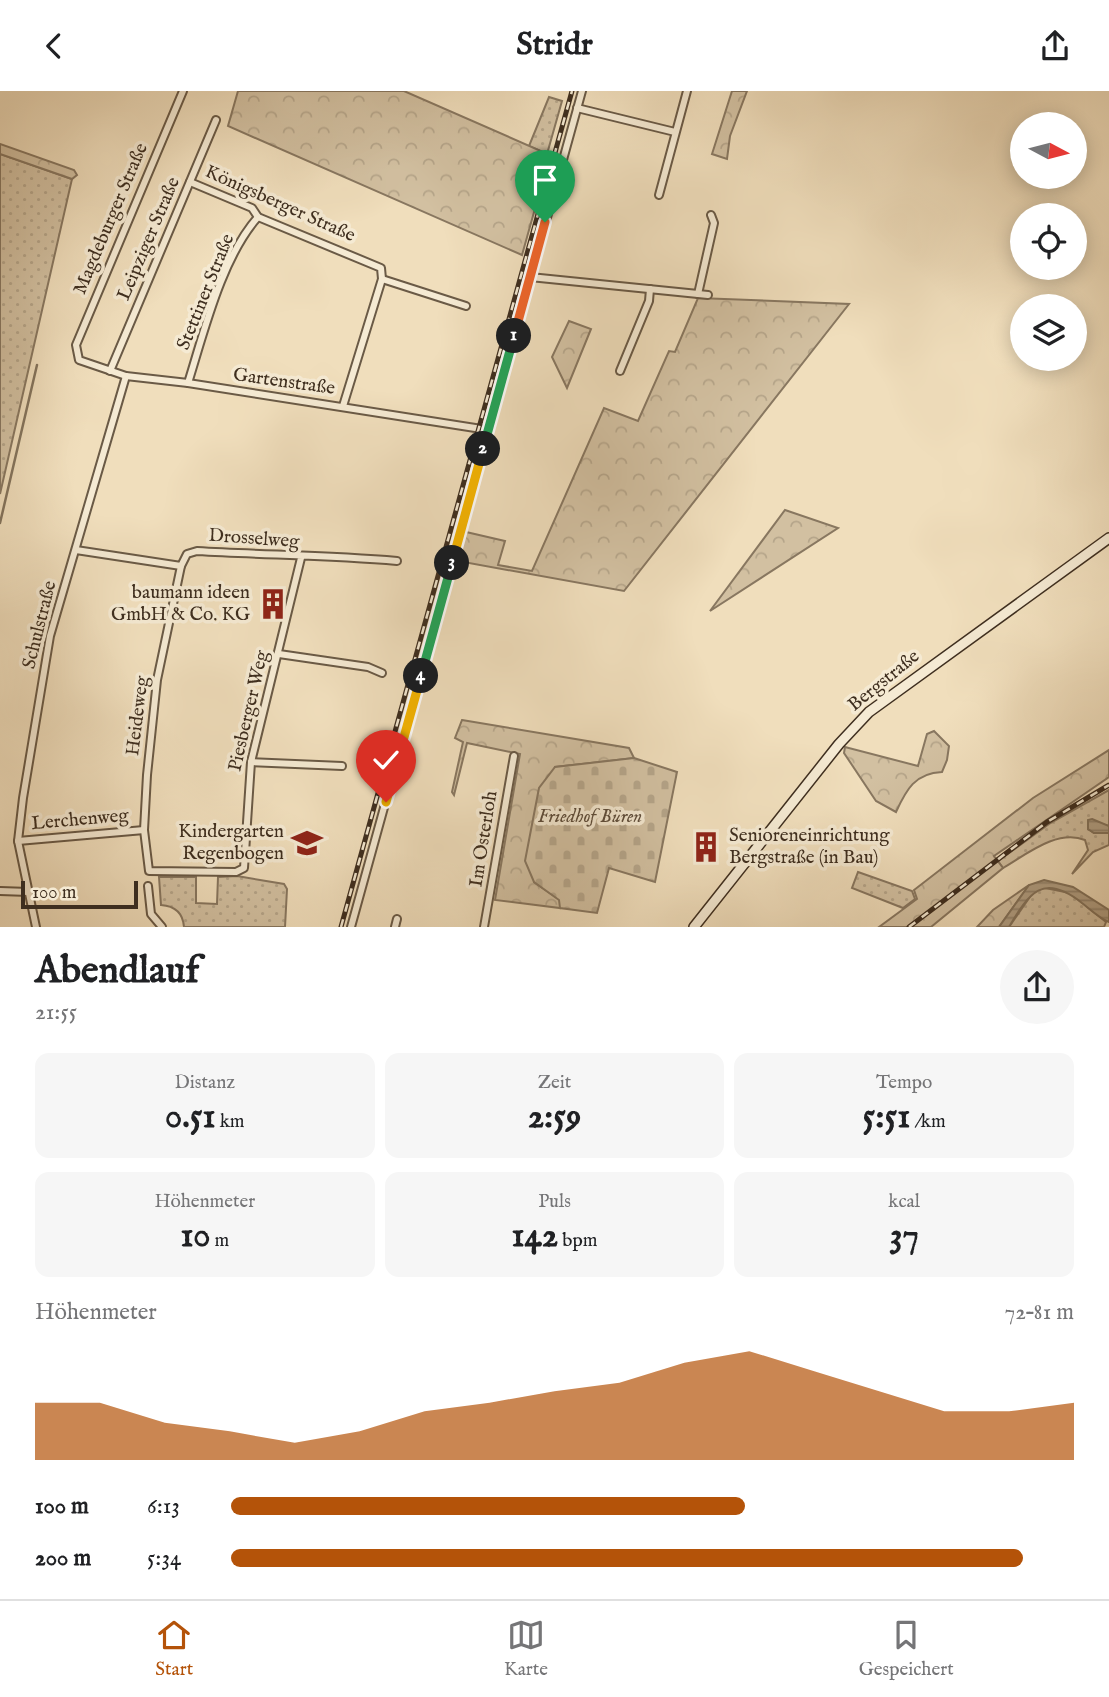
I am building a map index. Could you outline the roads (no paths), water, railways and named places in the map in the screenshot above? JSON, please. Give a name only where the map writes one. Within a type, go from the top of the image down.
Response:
[{"type":"street","name":"Magdeburger Straße","points":[[79,360],[76,345],[183,91]]},
{"type":"street","points":[[351,927],[582,91]]},
{"type":"street","points":[[659,195],[687,91]]},
{"type":"street","points":[[577,108],[675,132]]},
{"type":"street","name":"Leipziger Straße","points":[[110,371],[216,120]]},
{"type":"street","name":"Königsberger Straße","points":[[190,182],[252,208],[258,216],[376,264],[381,268],[382,279],[466,306]]},
{"type":"street","points":[[698,294],[714,223],[711,215]]},
{"type":"street","name":"Stettiner Straße","points":[[188,383],[221,286],[250,225],[258,216]]},
{"type":"street","points":[[530,277],[708,295]]},
{"type":"street","points":[[343,406],[382,279]]},
{"type":"street","points":[[620,371],[649,301],[650,289]]},
{"type":"street","name":"Gartenstraße","points":[[79,360],[86,365],[126,376],[343,406],[488,430]]},
{"type":"street","name":"Schulstraße","points":[[36,927],[18,841],[50,636],[126,376]]},
{"type":"street","name":"Bergstraße","points":[[694,927],[839,744],[869,712],[1109,538]]},
{"type":"street","points":[[76,550],[181,566]]},
{"type":"street","name":"Drosselweg","points":[[181,566],[187,554],[197,551],[301,558],[337,559],[346,556],[397,561]]},
{"type":"street","name":"Piesberger Weg","points":[[149,871],[241,871],[245,864],[251,762],[301,558]]},
{"type":"street","name":"Heideweg","points":[[149,871],[144,830],[157,680],[181,566]]},
{"type":"street","points":[[279,654],[368,667],[382,673]]},
{"type":"street","name":"Im Osterloh","points":[[484,927],[514,756]]},
{"type":"street","points":[[251,762],[342,766]]},
{"type":"street","name":"Lerchenweg","points":[[18,841],[144,830]]},
{"type":"street","points":[[148,886],[151,914],[162,927]]},
{"type":"street","points":[[0,891],[29,893]]},
{"type":"street","points":[[395,927],[397,919]]},
{"type":"waterway","points":[[0,523],[37,365]]},
{"type":"railway","points":[[341,927],[572,91]]},
{"type":"railway","points":[[909,927],[1047,822],[1109,785]]},
{"type":"place","name":"baumann ideen GmbH & Co. KG","points":[[273,604]]},
{"type":"place","name":"Kindergarten Regenbogen","points":[[307,843]]},
{"type":"place","name":"Senioreneinrichtung Bergstraße (in Bau)","points":[[706,847]]},
{"type":"park label","name":"Friedhof Büren","points":[[590,817]]}]
